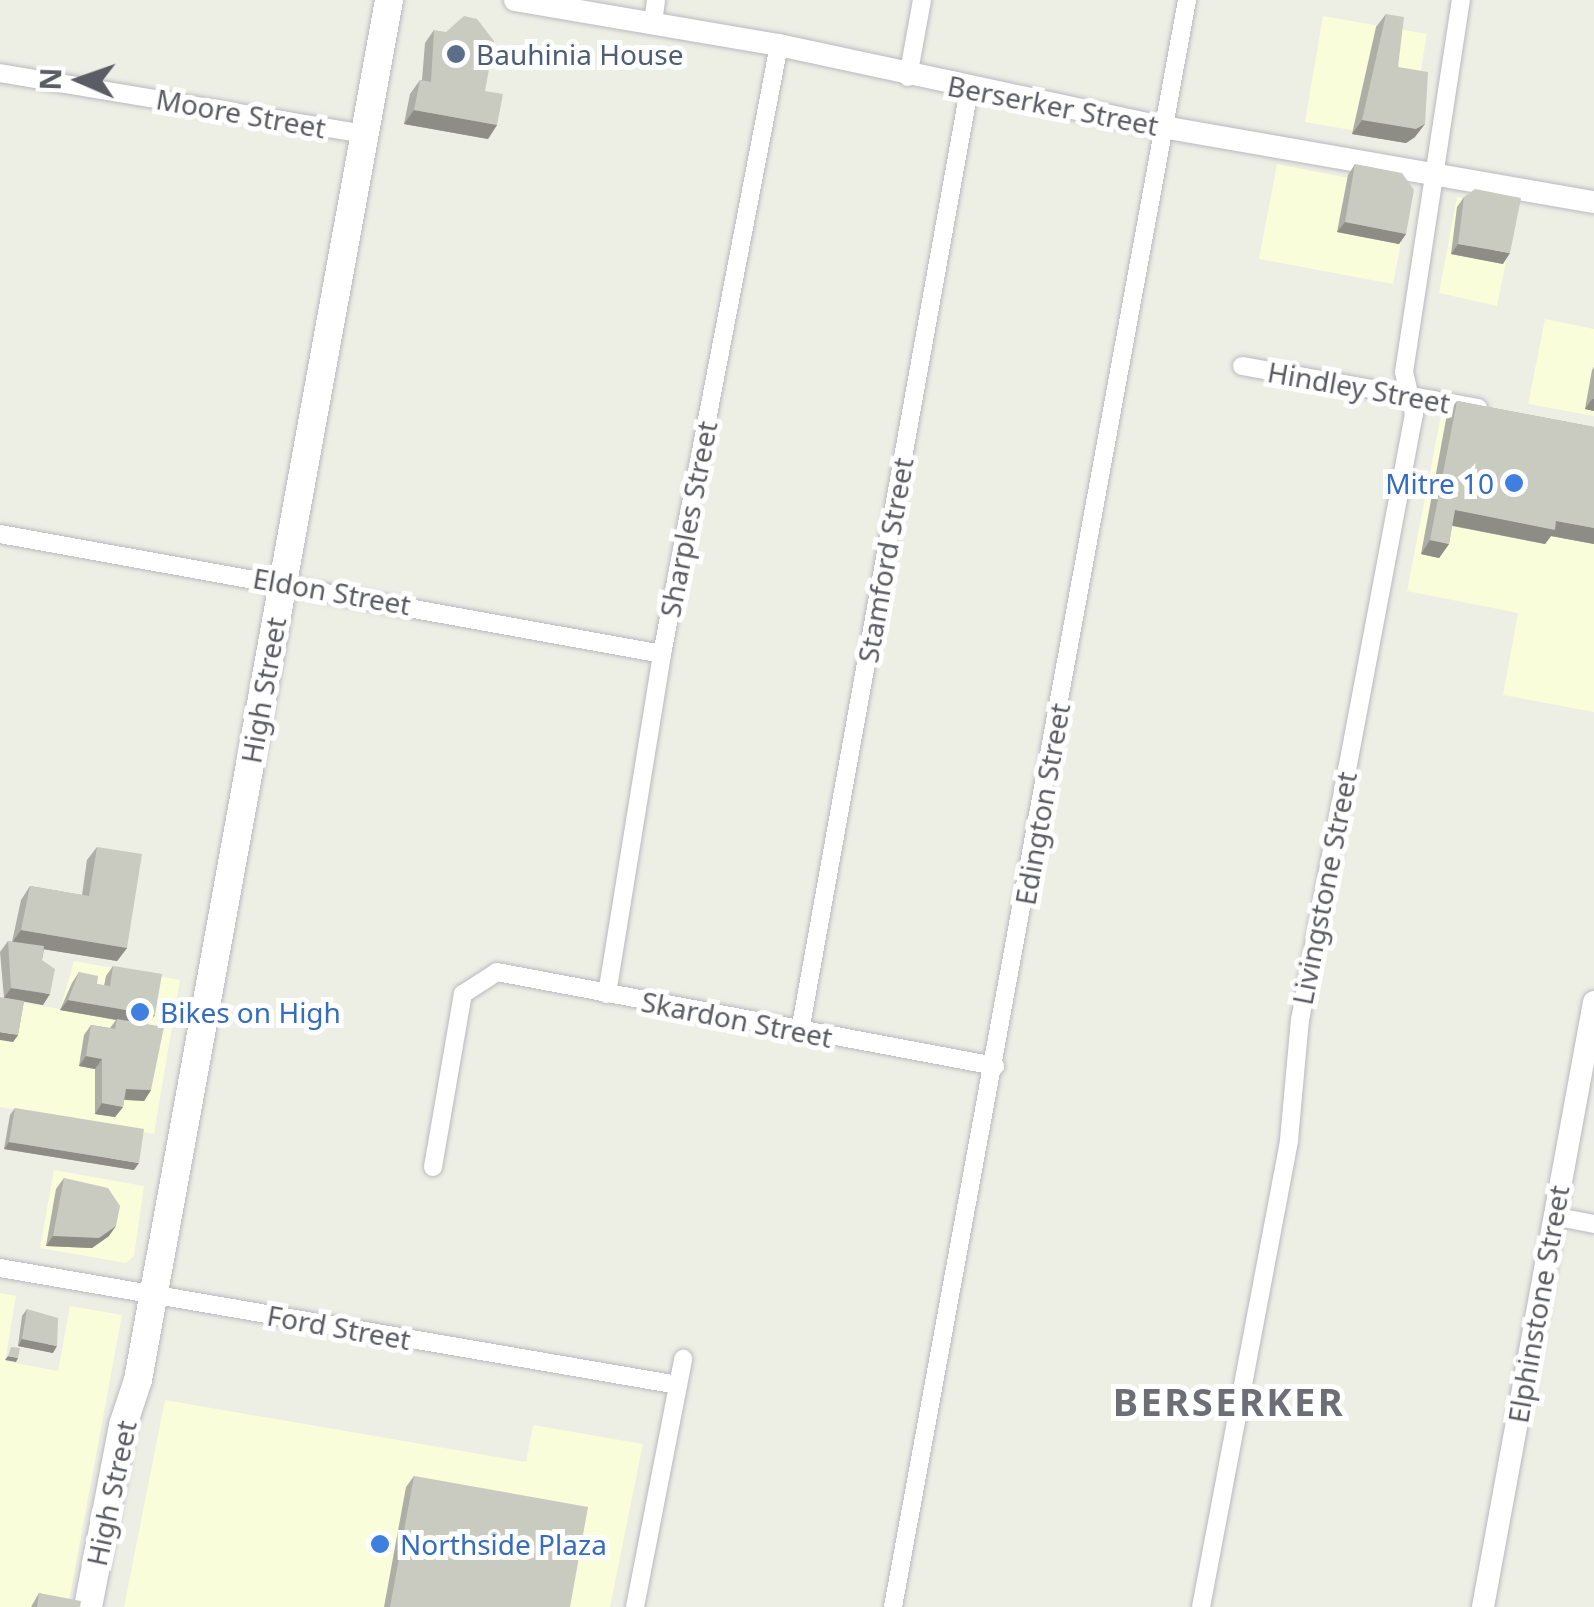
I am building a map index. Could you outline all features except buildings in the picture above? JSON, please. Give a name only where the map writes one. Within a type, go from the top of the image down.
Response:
[{"type":"main road","name":"High Street","points":[[104,1607],[137,1430],[138,1380],[152,1294],[388,0]]},
{"type":"main road","name":"High Street","points":[[88,1607],[123,1425],[138,1380]]},
{"type":"street","name":"Berserker Street","points":[[515,0],[654,11],[969,90],[1594,202]]},
{"type":"street","points":[[908,77],[922,0]]},
{"type":"street","name":"Edington Street","points":[[892,1607],[995,1066],[1187,0]]},
{"type":"street","name":"Livingstone Street","points":[[1201,1607],[1288,1140],[1300,1020],[1414,414],[1404,372],[1461,0]]},
{"type":"street","name":"Sharples Street","points":[[607,994],[662,654],[779,45]]},
{"type":"street","name":"Moore Street","points":[[0,73],[364,134]]},
{"type":"street","name":"Stamford Street","points":[[800,1031],[969,90]]},
{"type":"street","name":"Hindley Street","points":[[1242,366],[1502,413]]},
{"type":"street","name":"Eldon Street","points":[[0,534],[282,581],[662,654]]},
{"type":"street","name":"Skardon Street","points":[[433,1167],[463,994],[481,977],[497,972],[995,1066]]},
{"type":"street","name":"Elphinstone Street","points":[[1483,1607],[1594,1002]]},
{"type":"street","points":[[1553,1216],[1594,1224]]},
{"type":"street","name":"Ford Street","points":[[0,1268],[678,1385]]},
{"type":"street","points":[[635,1607],[684,1359]]},
{"type":"shaded area","points":[[1323,16],[1427,34],[1409,140],[1305,122]]},
{"type":"shaded area","points":[[1277,164],[1411,190],[1393,284],[1259,259]]},
{"type":"shaded area","points":[[1457,197],[1516,211],[1497,306],[1439,293]]},
{"type":"shaded area","points":[[1545,319],[1594,329],[1594,416],[1528,404]]},
{"type":"shaded area","points":[[1441,415],[1594,444],[1594,712],[1503,695],[1518,613],[1407,591]]},
{"type":"shaded area","points":[[74,961],[180,980],[154,1134],[0,1107],[0,999],[60,1009]]},
{"type":"shaded area","points":[[54,1170],[144,1186],[134,1256],[126,1263],[40,1248]]},
{"type":"shaded area","points":[[0,1293],[16,1296],[5,1361],[58,1371],[70,1306],[122,1315],[68,1607],[0,1607]]},
{"type":"shaded area","name":"Northside Plaza","points":[[165,1400],[526,1462],[533,1425],[643,1444],[610,1607],[124,1607]]},
{"type":"place","name":"Bauhinia House","points":[[456,54]]},
{"type":"place","name":"Mitre 10","points":[[1514,483]]},
{"type":"place","name":"Bikes on High","points":[[140,1012]]},
{"type":"place","name":"Northside Plaza","points":[[380,1544]]},
{"type":"district","name":"BERSERKER","points":[[1229,1402]]}]
